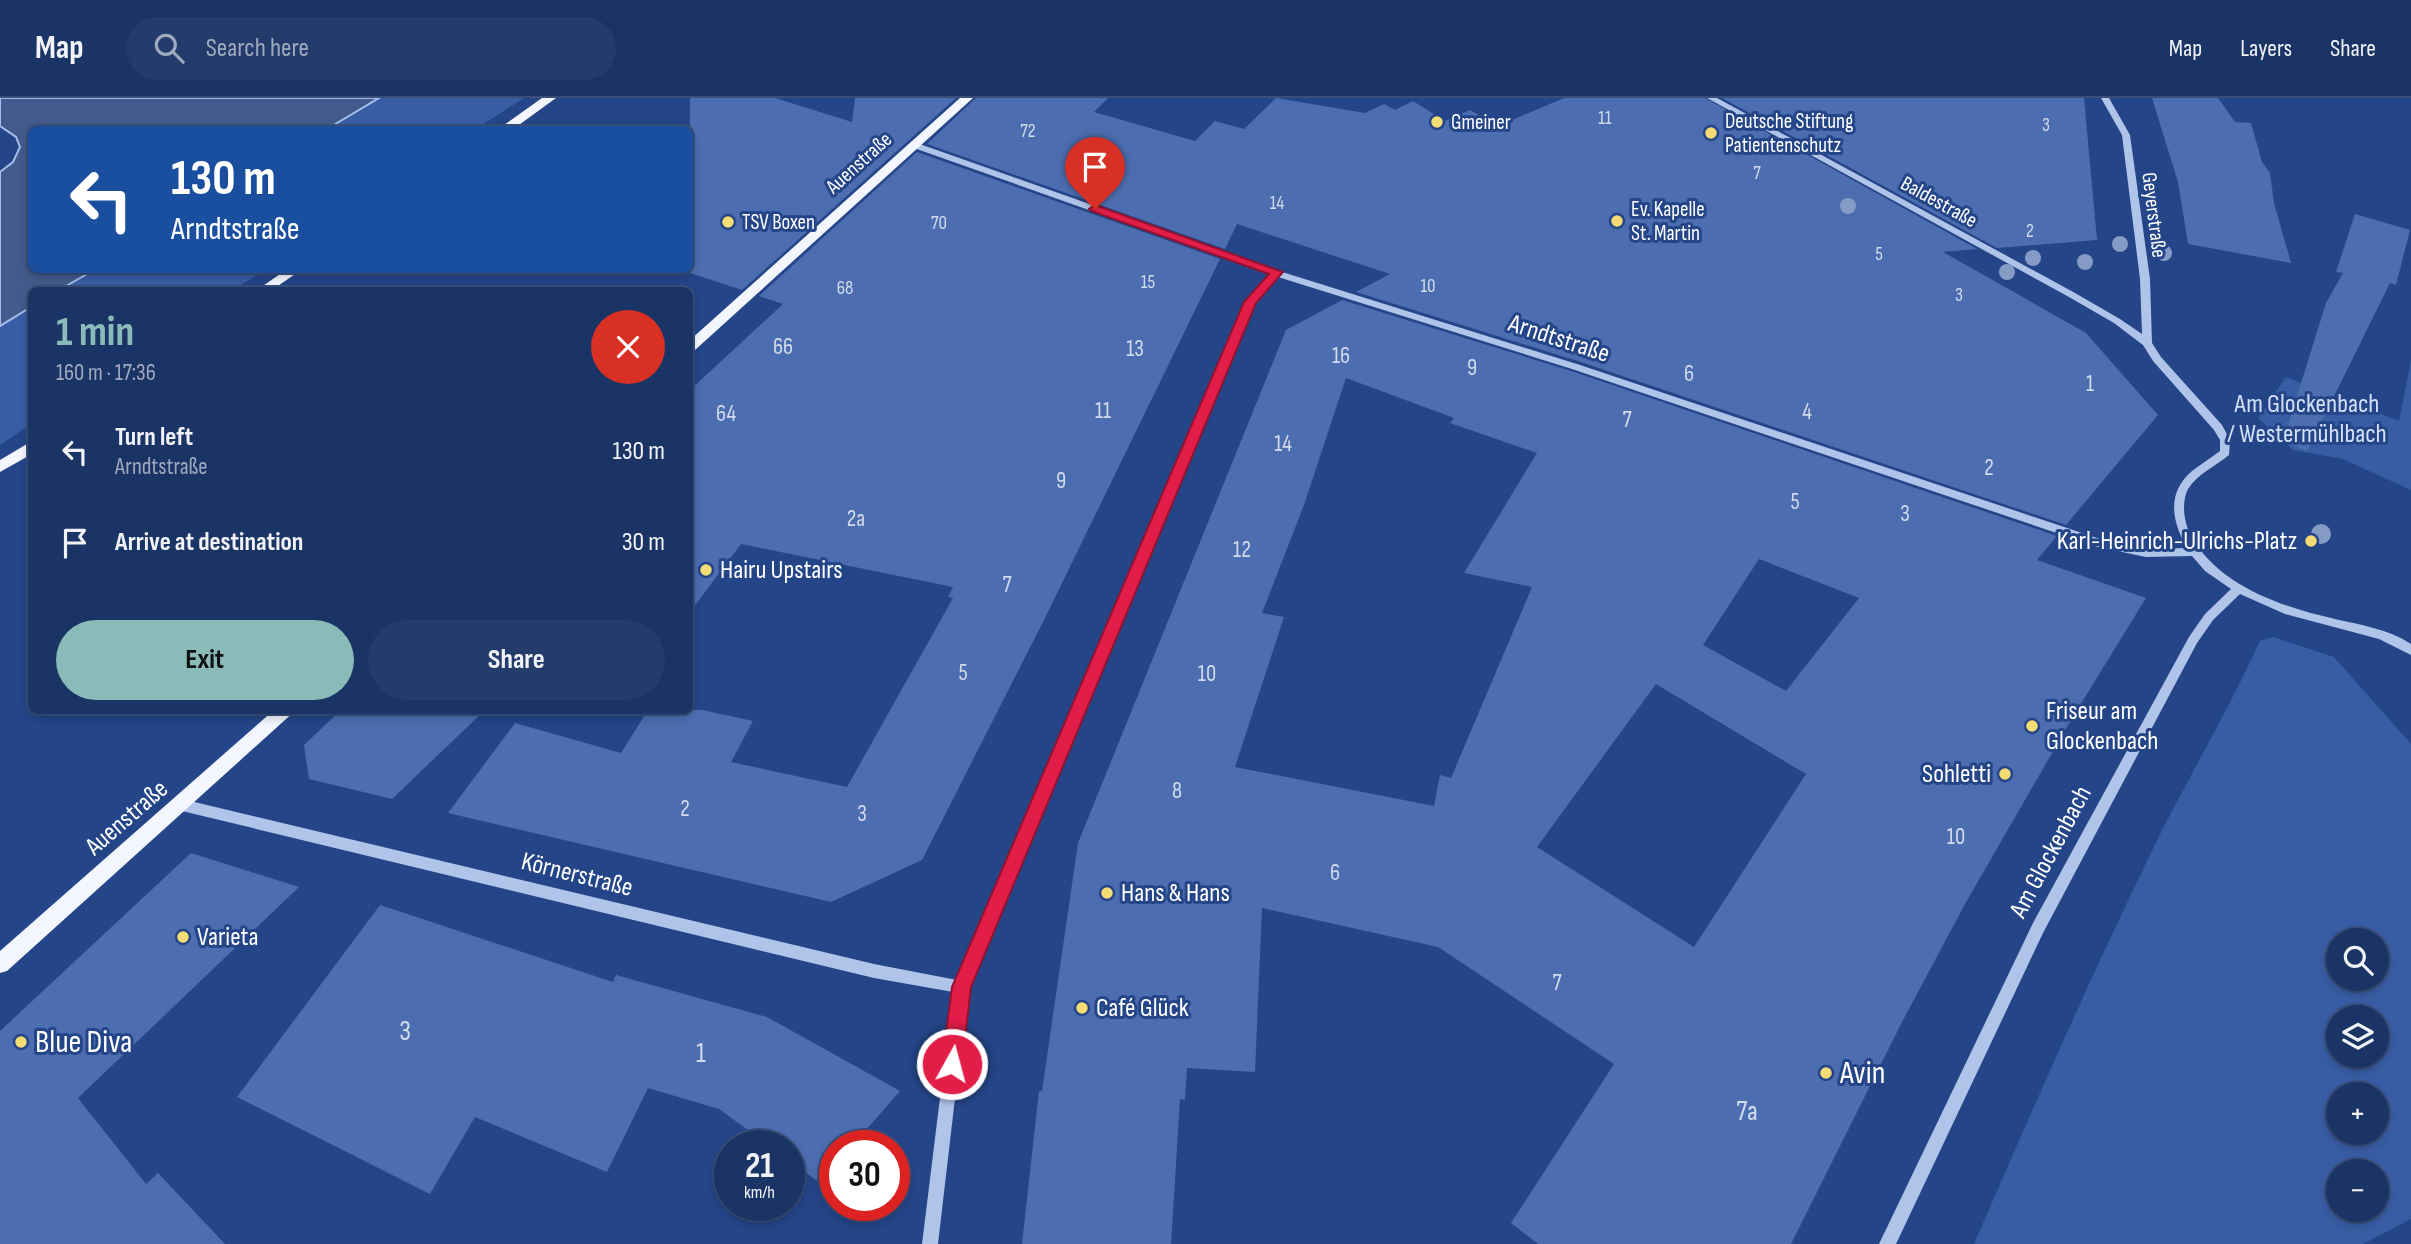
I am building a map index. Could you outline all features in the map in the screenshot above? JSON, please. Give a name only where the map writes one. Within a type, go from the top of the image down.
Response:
[{"type":"main road","points":[[509,126],[550,98]]},
{"type":"main road","name":"Auenstraße","points":[[693,344],[967,98]]},
{"type":"main road","points":[[268,287],[289,273]]},
{"type":"main road","points":[[0,467],[28,449]]},
{"type":"main road","name":"Auenstraße","points":[[0,964],[183,805],[283,714]]},
{"type":"street","name":"Baldestraße","points":[[1711,98],[2072,295],[2117,321],[2147,343]]},
{"type":"street","name":"Geyerstraße","points":[[2105,98],[2126,135],[2145,279],[2147,343]]},
{"type":"street","name":"Arndtstraße","points":[[914,145],[1276,272],[1576,367],[2102,544],[2146,553],[2196,552]]},
{"type":"street","points":[[930,1244],[961,987],[1251,302],[1276,272]]},
{"type":"street","points":[[2147,343],[2157,359],[2223,435],[2225,452],[2195,474],[2181,494],[2181,526],[2196,552],[2216,572],[2239,588],[2303,616],[2387,636],[2411,650]]},
{"type":"street","name":"Am Glockenbach","points":[[1887,1244],[2038,928],[2087,834],[2193,640],[2209,617],[2239,588]]},
{"type":"street","name":"Körnerstraße","points":[[183,805],[860,968],[961,987]]},
{"type":"green space","points":[[379,98],[524,98],[481,126],[334,126]]},
{"type":"green space","points":[[89,273],[260,273],[238,287],[64,287]]},
{"type":"green space","points":[[28,309],[28,426],[0,445],[0,326]]},
{"type":"green space","name":"Am Glockenbach / Westermühlbach","points":[[2411,360],[2411,490],[2343,459],[2293,450],[2258,418],[2286,377],[2399,421]]},
{"type":"green space","points":[[2273,637],[2334,657],[2411,744],[2411,1219],[2363,1244],[1974,1244],[2128,901],[2164,826],[2260,641]]},
{"type":"shaded area","points":[[0,98],[379,98],[332,126],[28,126],[28,273],[89,273],[64,287],[28,287],[28,309],[0,326],[0,172],[13,162],[20,147],[16,137],[0,126]]},
{"type":"building","points":[[690,98],[775,98],[852,122],[855,98],[956,98],[742,290],[690,273],[693,273],[693,126],[690,126]]},
{"type":"building","points":[[976,98],[1108,98],[1094,112],[1195,141],[1215,121],[1244,129],[1276,98],[1365,113],[1384,104],[1395,110],[1413,101],[1445,121],[1470,110],[1498,126],[1564,98],[1705,98],[1977,249],[1943,252],[2086,333],[2158,415],[2066,525],[1581,362],[1356,292],[1390,274],[1237,224],[1225,249],[927,144]]},
{"type":"building","points":[[1722,98],[2084,98],[2097,240],[1997,248]]},
{"type":"building","points":[[2152,98],[2218,98],[2235,122],[2251,123],[2262,162],[2270,173],[2274,203],[2291,263],[2188,244],[2178,182]]},
{"type":"building","points":[[917,152],[1220,259],[1045,618],[922,860],[831,902],[448,813],[515,723],[621,753],[645,714],[693,714],[693,710],[753,721],[731,762],[847,787],[953,598],[948,597],[953,587],[741,544],[693,608],[693,387],[783,304],[759,296]]},
{"type":"building","points":[[2355,214],[2410,230],[2396,285],[2390,283],[2307,451],[2283,441],[2326,303],[2343,273],[2336,272]]},
{"type":"building","points":[[1342,300],[1571,371],[2057,536],[2037,560],[2146,598],[2074,715],[1965,904],[1902,1022],[1791,1244],[1538,1244],[1511,1223],[1614,1064],[1438,947],[1262,908],[1255,1072],[1187,1068],[1185,1100],[1180,1099],[1171,1244],[1022,1244],[1039,1091],[1042,1091],[1078,843],[1286,330]],"holes":[[[1346,378],[1454,418],[1450,423],[1537,453],[1464,573],[1532,587],[1451,778],[1440,775],[1434,806],[1235,767],[1284,617],[1262,613],[1304,505]],[[1759,559],[1859,598],[1786,691],[1703,645]],[[1656,684],[1806,774],[1694,947],[1537,847]]]},
{"type":"building","points":[[337,714],[481,714],[392,799],[309,779],[304,745]]},
{"type":"building","points":[[191,853],[299,887],[78,1098],[146,1184],[158,1173],[225,1244],[0,1244],[0,1031]]},
{"type":"building","points":[[380,905],[613,982],[616,975],[767,1017],[900,1091],[866,1130],[819,1130],[819,1182],[805,1172],[805,1130],[748,1130],[719,1109],[648,1088],[607,1172],[475,1117],[430,1194],[237,1097]]},
{"type":"place","name":"Gmeiner","points":[[1437,122]]},
{"type":"place","name":"Deutsche Stiftung Patientenschutz","points":[[1711,133]]},
{"type":"place","name":"Ev. Kapelle St. Martin","points":[[1617,221]]},
{"type":"place","name":"TSV Boxen","points":[[728,222]]},
{"type":"place","name":"Karl-Heinrich-Ulrichs-Platz","points":[[2311,541]]},
{"type":"place","name":"Hairu Upstairs","points":[[706,570]]},
{"type":"place","name":"Friseur am Glockenbach","points":[[2032,726]]},
{"type":"place","name":"Sohletti","points":[[2005,774]]},
{"type":"place","name":"Hans & Hans","points":[[1107,893]]},
{"type":"place","name":"Varieta","points":[[183,937]]},
{"type":"place","name":"Café Glück","points":[[1082,1008]]},
{"type":"place","name":"Blue Diva","points":[[21,1042]]},
{"type":"place","name":"Avin","points":[[1826,1073]]},
{"type":"route","points":[[952,1064],[961,987],[1251,302],[1276,272],[1095,209]]}]
